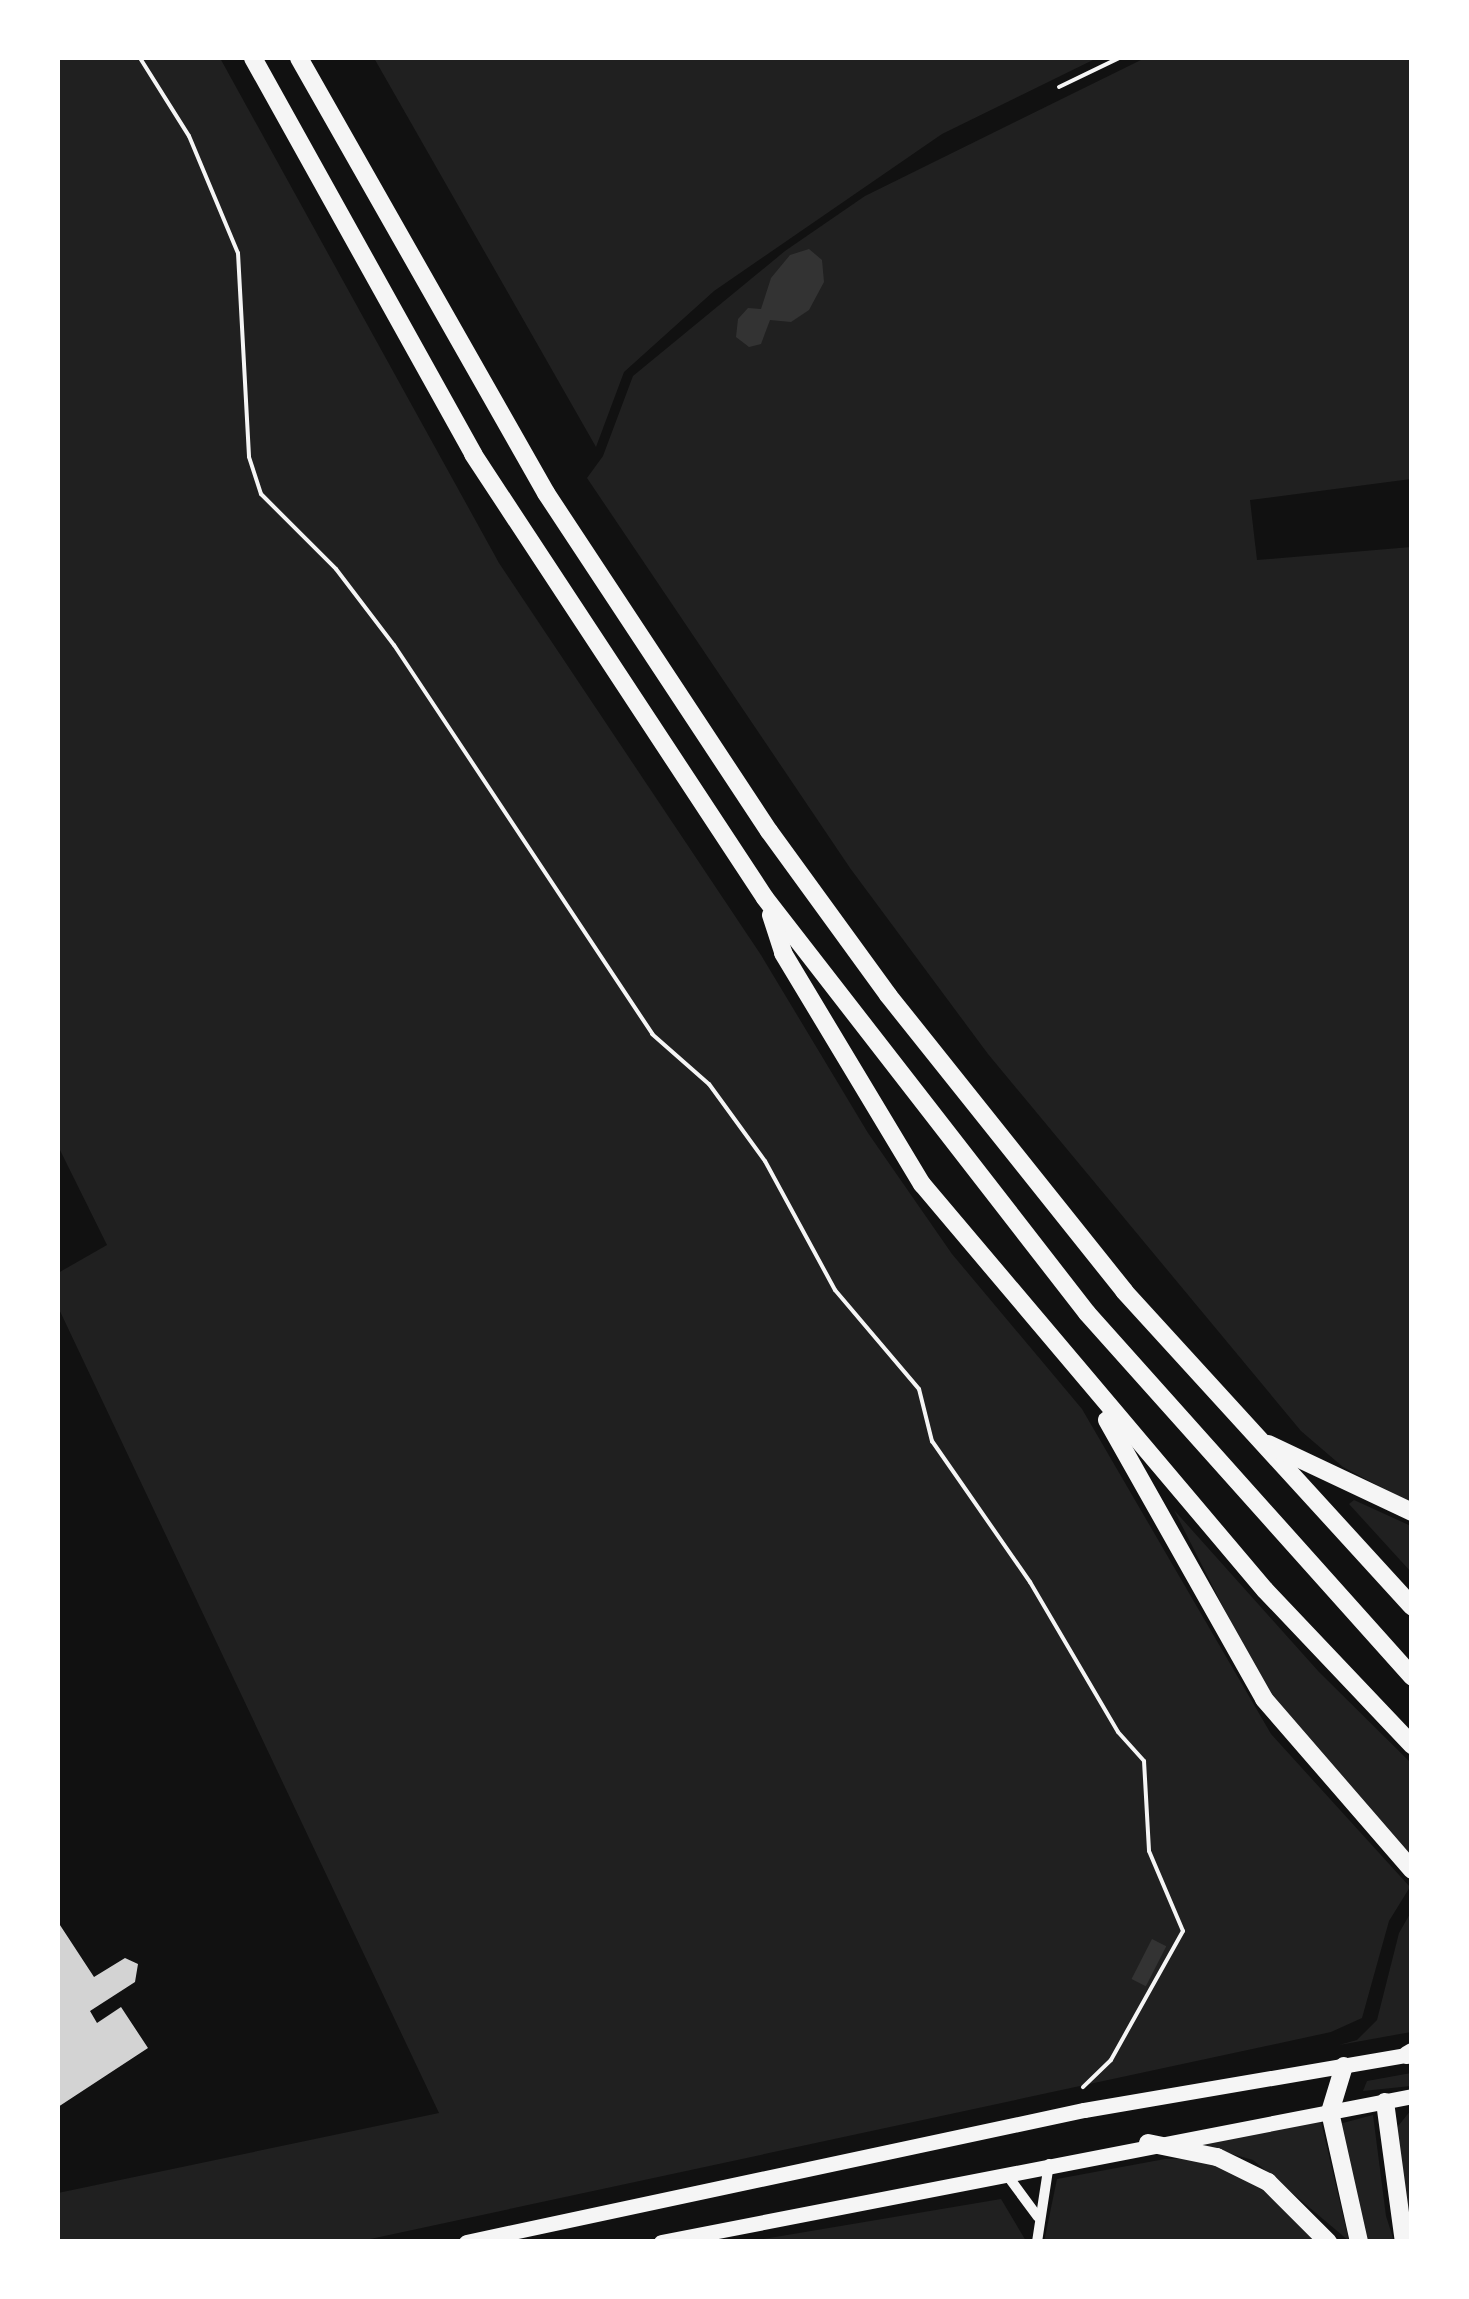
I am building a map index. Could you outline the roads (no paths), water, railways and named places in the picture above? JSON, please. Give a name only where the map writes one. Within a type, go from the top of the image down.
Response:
[{"type":"highway","points":[[253,58],[473,454],[765,898],[1087,1314],[1412,1677]]},
{"type":"highway","points":[[300,58],[546,493],[769,831],[1006,1148],[1258,1440],[1412,1606]]},
{"type":"highway","points":[[765,898],[783,953],[892,1140],[1086,1385],[1412,1746]]},
{"type":"highway","points":[[1086,1385],[1264,1699],[1412,1870]]},
{"type":"highway","points":[[1258,1440],[1412,1512]]},
{"type":"highway","points":[[1344,2066],[1330,2112],[1359,2242]]},
{"type":"highway","points":[[1385,2102],[1404,2242]]},
{"type":"highway","points":[[1148,2142],[1217,2158],[1255,2174],[1293,2202],[1328,2242]]},
{"type":"main road","points":[[466,2242],[1036,2120],[1410,2054]]},
{"type":"main road","points":[[661,2242],[1148,2142],[1412,2096]]},
{"type":"street","points":[[1038,2242],[1038,2218],[1049,2162]]},
{"type":"street","points":[[1003,2171],[1038,2218]]}]
